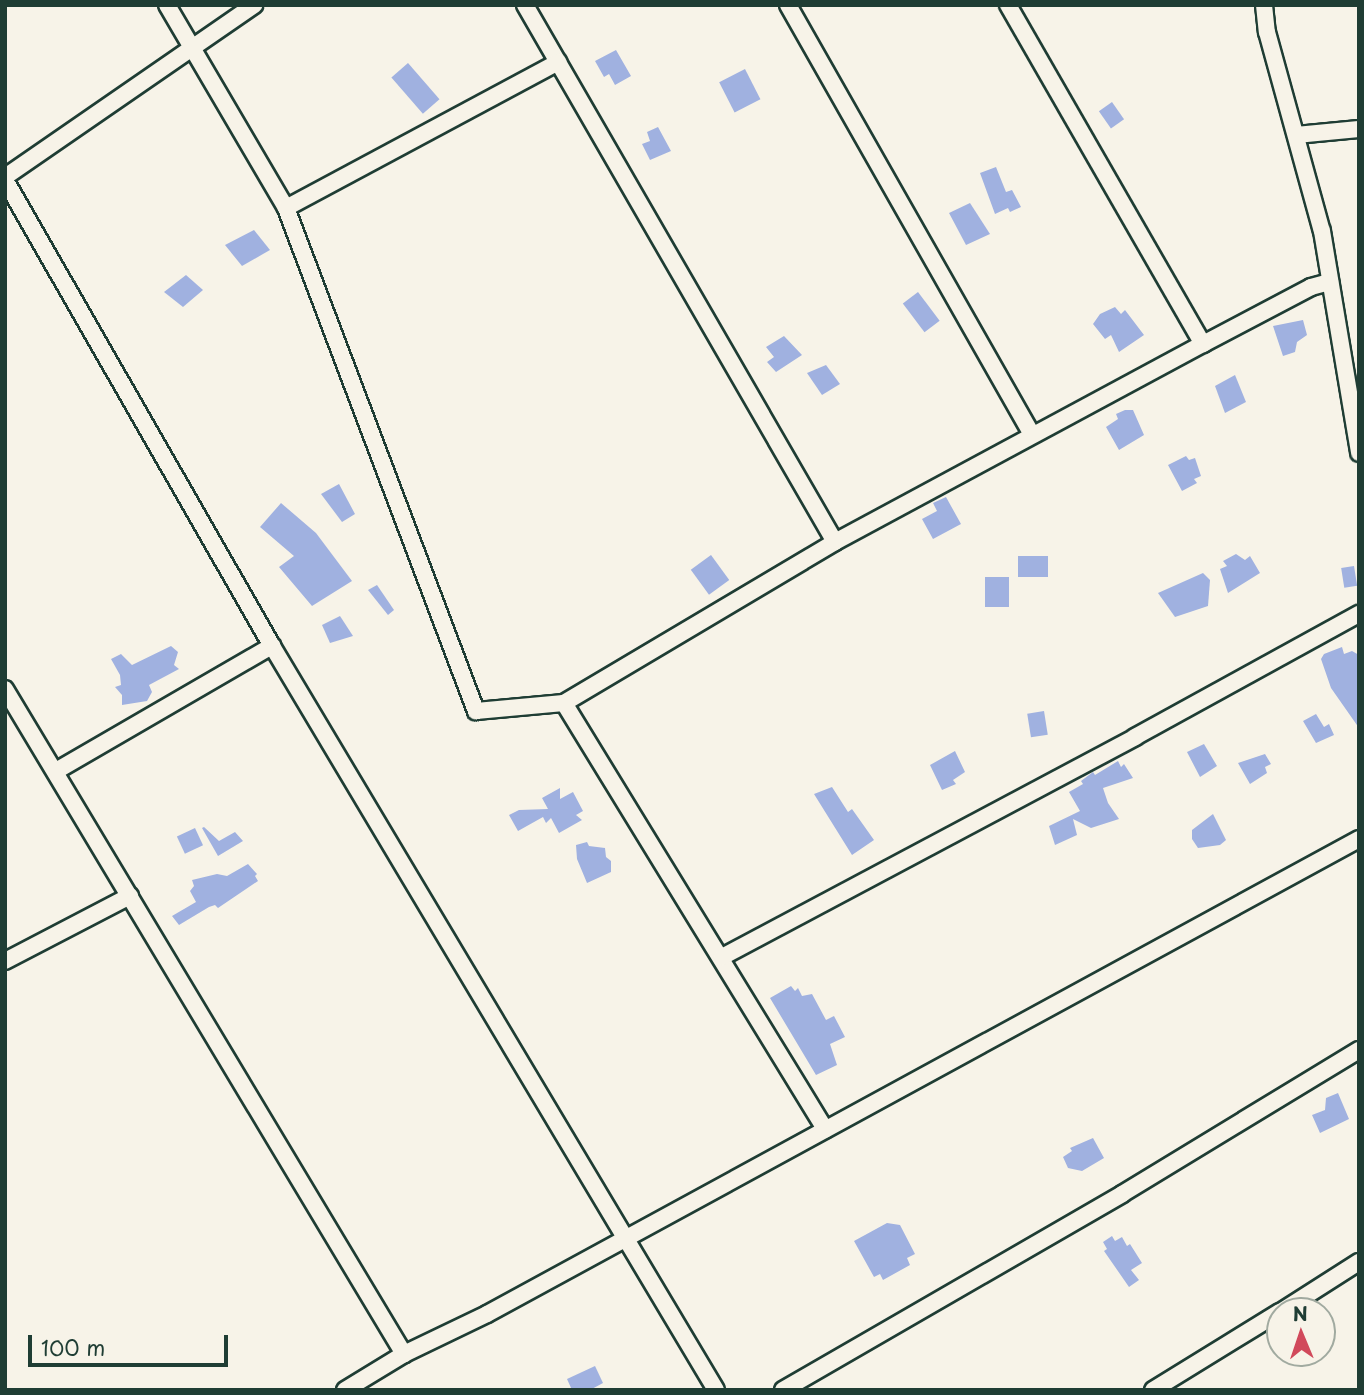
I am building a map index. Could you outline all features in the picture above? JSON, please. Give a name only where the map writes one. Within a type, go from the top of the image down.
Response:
[{"type":"street","points":[[167,5],[286,208],[476,711],[564,702],[835,542],[1311,287],[1330,282]]},
{"type":"street","points":[[254,5],[5,178],[272,646],[716,1390]]},
{"type":"street","points":[[525,5],[835,542]]},
{"type":"street","points":[[789,5],[1032,435]]},
{"type":"street","points":[[1008,5],[1203,344]]},
{"type":"street","points":[[1264,5],[1267,32],[1322,231],[1359,453]]},
{"type":"street","points":[[286,208],[558,62]]},
{"type":"street","points":[[1296,135],[1359,129]]},
{"type":"street","points":[[722,957],[1359,614]]},
{"type":"street","points":[[56,771],[272,646]]},
{"type":"street","points":[[5,689],[404,1354]]},
{"type":"street","points":[[564,702],[825,1129]]},
{"type":"street","points":[[345,1390],[404,1354],[487,1314],[1359,839]]},
{"type":"street","points":[[5,961],[130,896]]},
{"type":"street","points":[[783,1390],[1122,1194],[1359,1050]]},
{"type":"street","points":[[1304,1297],[1359,1262]]},
{"type":"street","points":[[1153,1390],[1266,1321]]},
{"type":"street","points":[[372,1375],[379,1390]]},
{"type":"building","points":[[616,50],[631,76],[615,85],[609,74],[604,77],[595,61]]},
{"type":"building","points":[[408,63],[439,99],[423,114],[391,77]]},
{"type":"building","points":[[745,69],[760,99],[735,112],[719,82]]},
{"type":"building","points":[[1112,102],[1124,119],[1111,128],[1099,111]]},
{"type":"building","points":[[658,127],[671,151],[650,160],[642,144],[650,141],[647,132]]},
{"type":"building","points":[[996,167],[1006,192],[1012,190],[1021,207],[1010,212],[1008,208],[995,214],[980,173]]},
{"type":"building","points":[[970,203],[990,234],[966,245],[949,213]]},
{"type":"building","points":[[254,230],[270,250],[242,266],[225,245]]},
{"type":"building","points":[[186,275],[203,290],[183,307],[164,292]]},
{"type":"building","points":[[918,292],[940,321],[924,332],[903,303]]},
{"type":"building","points":[[1115,307],[1121,314],[1125,310],[1144,335],[1119,352],[1111,335],[1105,339],[1093,324],[1100,314]]},
{"type":"building","points":[[1303,320],[1307,335],[1297,342],[1295,352],[1283,356],[1273,326]]},
{"type":"building","points":[[784,336],[802,355],[776,372],[767,362],[774,357],[766,347]]},
{"type":"building","points":[[826,365],[840,384],[822,395],[807,373]]},
{"type":"building","points":[[1235,375],[1246,402],[1225,413],[1215,386]]},
{"type":"building","points":[[1133,410],[1144,435],[1119,450],[1106,427],[1118,419],[1116,414]]},
{"type":"building","points":[[1186,456],[1189,460],[1195,458],[1201,476],[1194,479],[1197,483],[1182,491],[1168,465]]},
{"type":"building","points":[[339,484],[355,514],[342,522],[321,494]]},
{"type":"building","points":[[946,497],[961,524],[933,539],[922,519],[937,511],[933,503]]},
{"type":"building","points":[[281,503],[316,533],[352,581],[312,606],[279,567],[294,556],[260,527]]},
{"type":"building","points":[[1236,554],[1245,560],[1250,556],[1260,573],[1228,593],[1220,569],[1227,566],[1223,561]]},
{"type":"building","points":[[711,555],[729,580],[709,595],[691,570]]},
{"type":"building","points":[[1018,556],[1048,556],[1048,577],[1018,577]]},
{"type":"building","points":[[1354,566],[1357,586],[1344,588],[1341,568]]},
{"type":"building","points":[[1203,573],[1210,580],[1208,606],[1175,617],[1158,593]]},
{"type":"building","points":[[985,577],[1009,577],[1009,607],[985,607]]},
{"type":"building","points":[[377,585],[394,610],[388,615],[368,590]]},
{"type":"building","points":[[340,616],[353,636],[330,643],[322,625]]},
{"type":"building","points":[[171,646],[178,652],[174,665],[179,669],[149,685],[152,692],[147,701],[122,705],[122,695],[115,687],[121,685],[120,675],[111,659],[121,654],[132,665]]},
{"type":"building","points":[[1342,647],[1344,654],[1352,651],[1359,655],[1359,728],[1331,688],[1321,659],[1324,654]]},
{"type":"building","points":[[1044,711],[1048,735],[1031,737],[1027,714]]},
{"type":"building","points":[[1316,714],[1324,727],[1329,724],[1334,735],[1316,743],[1303,721]]},
{"type":"building","points":[[1204,744],[1217,766],[1200,777],[1187,752]]},
{"type":"building","points":[[955,751],[965,772],[953,780],[956,784],[942,790],[930,765]]},
{"type":"building","points":[[1265,754],[1271,764],[1265,767],[1267,773],[1250,784],[1238,763]]},
{"type":"building","points":[[1118,761],[1121,767],[1124,764],[1133,778],[1103,788],[1108,803],[1119,819],[1091,828],[1073,819],[1077,835],[1055,845],[1049,826],[1080,811],[1069,792],[1083,784],[1081,781],[1093,772],[1095,775]]},
{"type":"building","points":[[832,787],[848,812],[852,809],[874,840],[852,855],[814,794]]},
{"type":"building","points":[[560,788],[560,799],[573,792],[583,811],[576,815],[582,820],[559,833],[551,818],[546,823],[543,817],[518,831],[509,815],[519,810],[548,809],[542,798]]},
{"type":"building","points":[[1213,814],[1226,840],[1220,845],[1198,848],[1192,839],[1192,830]]},
{"type":"building","points":[[195,828],[203,845],[185,854],[177,836]]},
{"type":"building","points":[[202,828],[219,841],[235,832],[243,841],[218,856]]},
{"type":"building","points":[[587,842],[589,846],[605,848],[606,857],[611,861],[611,872],[587,883],[577,859],[576,845]]},
{"type":"building","points":[[248,864],[257,874],[255,876],[258,881],[218,908],[215,905],[209,907],[179,925],[172,916],[196,902],[190,891],[194,886],[192,880],[217,874],[227,876]]},
{"type":"building","points":[[791,986],[795,991],[798,988],[802,996],[812,994],[826,1020],[834,1016],[845,1037],[830,1044],[837,1065],[816,1075],[770,998]]},
{"type":"building","points":[[1338,1093],[1349,1119],[1320,1133],[1312,1115],[1325,1110],[1326,1098]]},
{"type":"building","points":[[1093,1138],[1104,1158],[1082,1171],[1068,1168],[1063,1157],[1072,1151],[1070,1148]]},
{"type":"building","points":[[887,1223],[900,1225],[915,1254],[907,1258],[910,1265],[883,1280],[880,1274],[874,1277],[854,1241]]},
{"type":"building","points":[[1112,1236],[1115,1241],[1122,1237],[1127,1246],[1130,1244],[1142,1263],[1131,1270],[1139,1280],[1129,1287],[1104,1251],[1107,1249],[1103,1242]]},
{"type":"building","points":[[595,1366],[603,1383],[590,1390],[572,1390],[567,1379]]}]
